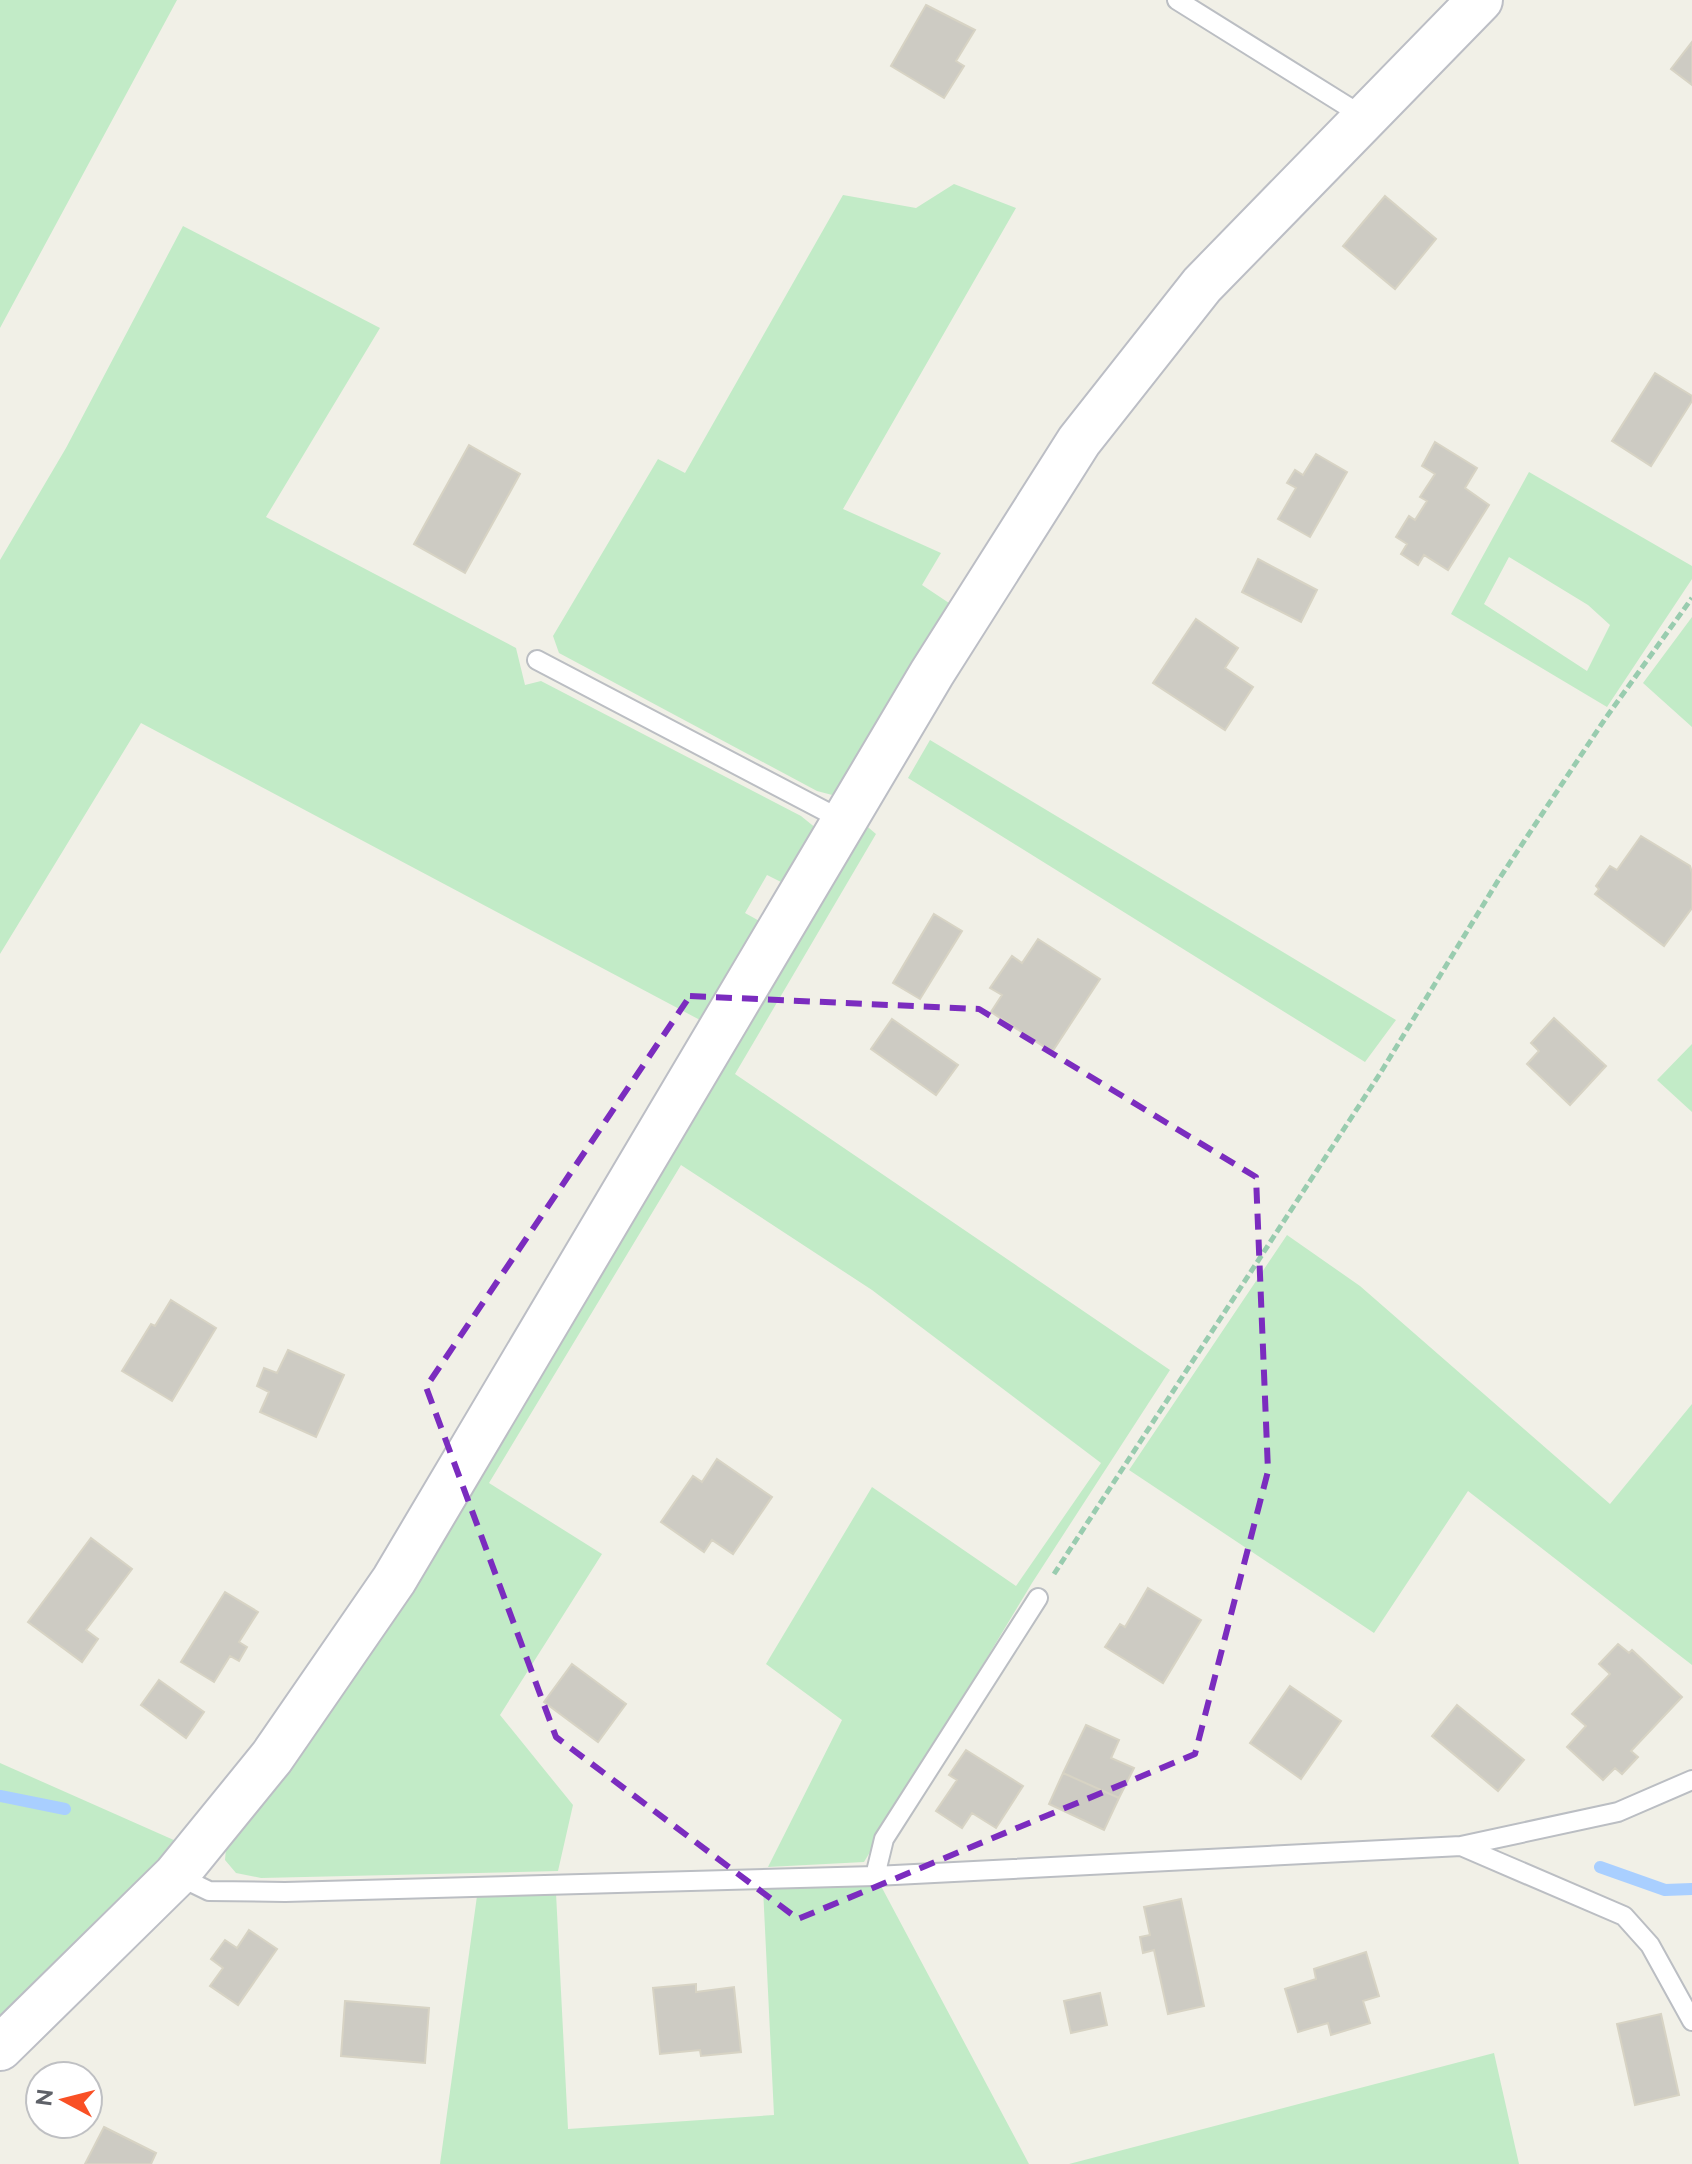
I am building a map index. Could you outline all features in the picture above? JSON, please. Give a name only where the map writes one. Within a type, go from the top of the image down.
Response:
[{"type":"street","points":[[0,2048],[176,1875],[272,1757],[394,1580],[932,673],[1079,441],[1202,285],[1480,0]]},
{"type":"lane","points":[[1177,0],[1366,118]]},
{"type":"lane","points":[[537,660],[844,821]]},
{"type":"lane","points":[[875,1876],[884,1839],[1038,1598]]},
{"type":"lane","points":[[176,1875],[209,1891],[285,1892],[875,1876],[1461,1846],[1618,1812],[1692,1780]]},
{"type":"lane","points":[[1461,1846],[1624,1916],[1650,1945],[1692,2021]]},
{"type":"path","points":[[1038,1598],[1381,1072],[1433,982],[1517,852],[1605,719],[1692,598]]},
{"type":"highlighted area","points":[[690,996],[979,1009],[1256,1177],[1268,1471],[1195,1754],[798,1919],[556,1737],[426,1387]]},
{"type":"green space","points":[[0,0],[177,0],[0,328]]},
{"type":"green space","points":[[954,184],[1016,208],[843,509],[941,553],[922,585],[949,603],[836,796],[817,791],[559,653],[553,636],[658,459],[685,473],[843,195],[916,208]]},
{"type":"green space","points":[[183,226],[380,328],[266,517],[516,648],[525,685],[541,681],[801,816],[817,829],[783,883],[767,875],[745,913],[763,923],[700,1020],[141,723],[0,954],[0,560],[66,448]]},
{"type":"green space","points":[[1529,472],[1692,566],[1692,579],[1607,707],[1451,614]],"holes":[[[1509,557],[1588,605],[1610,625],[1587,671],[1484,604]]]},
{"type":"green space","points":[[1692,617],[1692,727],[1643,683]]},
{"type":"green space","points":[[930,740],[1396,1020],[1365,1062],[908,778]]},
{"type":"green space","points":[[862,822],[876,834],[735,1074],[1170,1370],[1032,1583],[864,1862],[768,1867],[842,1720],[766,1664],[872,1487],[1016,1586],[1101,1463],[872,1290],[681,1165],[489,1483],[602,1554],[500,1715],[573,1805],[558,1871],[261,1878],[236,1873],[225,1860],[226,1848],[277,1786],[347,1684]]},
{"type":"green space","points":[[1692,1044],[1692,1112],[1657,1080]]},
{"type":"green space","points":[[1287,1235],[1360,1286],[1610,1504],[1692,1404],[1692,1665],[1468,1491],[1374,1633],[1129,1470]]},
{"type":"green space","points":[[0,1763],[176,1841],[0,2024]]},
{"type":"green space","points":[[881,1886],[1029,2164],[440,2164],[477,1896],[556,1893],[568,2129],[774,2115],[763,1888]]},
{"type":"green space","points":[[1494,2053],[1519,2164],[1069,2164]]},
{"type":"building","points":[[926,5],[975,30],[956,61],[964,66],[944,98],[891,66]]},
{"type":"building","points":[[1692,42],[1692,85],[1671,69]]},
{"type":"building","points":[[1385,196],[1436,239],[1395,289],[1343,246]]},
{"type":"building","points":[[1655,373],[1692,396],[1692,401],[1651,466],[1612,441]]},
{"type":"building","points":[[1435,442],[1477,468],[1465,488],[1489,505],[1448,570],[1424,555],[1418,565],[1401,554],[1407,544],[1396,537],[1409,516],[1415,520],[1427,501],[1420,497],[1435,474],[1422,466]]},
{"type":"building","points":[[469,445],[520,474],[465,573],[414,544]]},
{"type":"building","points":[[1316,454],[1347,472],[1310,537],[1278,519],[1296,488],[1287,483],[1295,470],[1303,475]]},
{"type":"building","points":[[1258,559],[1317,590],[1301,622],[1242,592]]},
{"type":"building","points":[[1196,619],[1238,648],[1225,668],[1253,687],[1225,730],[1153,683]]},
{"type":"building","points":[[1641,836],[1690,866],[1692,873],[1692,908],[1664,946],[1595,894],[1599,889],[1596,886],[1610,866],[1617,870]]},
{"type":"building","points":[[934,914],[962,931],[920,999],[893,983]]},
{"type":"building","points":[[1038,939],[1100,979],[1052,1052],[991,1012],[1002,995],[990,988],[1012,956],[1022,963]]},
{"type":"building","points":[[1554,1018],[1606,1066],[1570,1105],[1527,1064],[1539,1051],[1531,1043]]},
{"type":"building","points":[[892,1019],[958,1065],[936,1095],[871,1049]]},
{"type":"building","points":[[171,1300],[216,1328],[172,1401],[122,1371],[151,1324],[155,1326]]},
{"type":"building","points":[[288,1350],[344,1375],[316,1437],[260,1412],[269,1392],[257,1386],[264,1368],[277,1373]]},
{"type":"building","points":[[717,1459],[772,1497],[733,1554],[712,1540],[704,1552],[661,1522],[693,1476],[702,1482]]},
{"type":"building","points":[[91,1538],[132,1569],[86,1630],[98,1639],[82,1662],[28,1622]]},
{"type":"building","points":[[1148,1588],[1201,1620],[1163,1683],[1105,1647],[1120,1624],[1125,1627]]},
{"type":"building","points":[[225,1592],[258,1612],[239,1642],[247,1647],[239,1661],[230,1656],[214,1682],[181,1662]]},
{"type":"building","points":[[1618,1644],[1629,1653],[1632,1650],[1682,1697],[1631,1751],[1638,1757],[1622,1774],[1615,1768],[1603,1780],[1567,1747],[1586,1726],[1572,1714],[1610,1674],[1599,1664]]},
{"type":"building","points":[[572,1664],[626,1704],[598,1742],[544,1702]]},
{"type":"building","points":[[159,1680],[204,1712],[186,1738],[141,1705]]},
{"type":"building","points":[[1290,1686],[1341,1721],[1301,1779],[1250,1743]]},
{"type":"building","points":[[1457,1705],[1524,1760],[1498,1791],[1432,1736]]},
{"type":"building","points":[[1086,1725],[1119,1740],[1111,1758],[1134,1768],[1119,1798],[1063,1773]]},
{"type":"building","points":[[966,1750],[1023,1786],[996,1828],[972,1813],[962,1828],[936,1811],[957,1780],[949,1775]]},
{"type":"building","points":[[1063,1773],[1119,1798],[1104,1830],[1049,1804]]},
{"type":"building","points":[[1181,1899],[1204,2006],[1168,2014],[1154,1950],[1143,1953],[1140,1937],[1150,1935],[1144,1907]]},
{"type":"building","points":[[249,1930],[277,1949],[238,2005],[210,1986],[223,1968],[211,1959],[225,1940],[237,1948]]},
{"type":"building","points":[[1366,1952],[1379,1996],[1363,2001],[1370,2023],[1331,2035],[1328,2023],[1298,2032],[1285,1989],[1316,1979],[1314,1969]]},
{"type":"building","points":[[696,1984],[696,1992],[734,1987],[741,2052],[701,2056],[700,2050],[660,2054],[653,1988]]},
{"type":"building","points":[[1100,1993],[1107,2025],[1071,2033],[1064,2001]]},
{"type":"building","points":[[345,2001],[429,2008],[425,2063],[341,2056]]},
{"type":"building","points":[[1661,2014],[1679,2095],[1635,2105],[1617,2024]]},
{"type":"building","points":[[104,2127],[156,2153],[151,2164],[85,2164],[97,2140],[104,2140]]},
{"type":"waterway","points":[[0,1796],[65,1809]]},
{"type":"waterway","points":[[1600,1867],[1665,1890],[1692,1889]]}]
